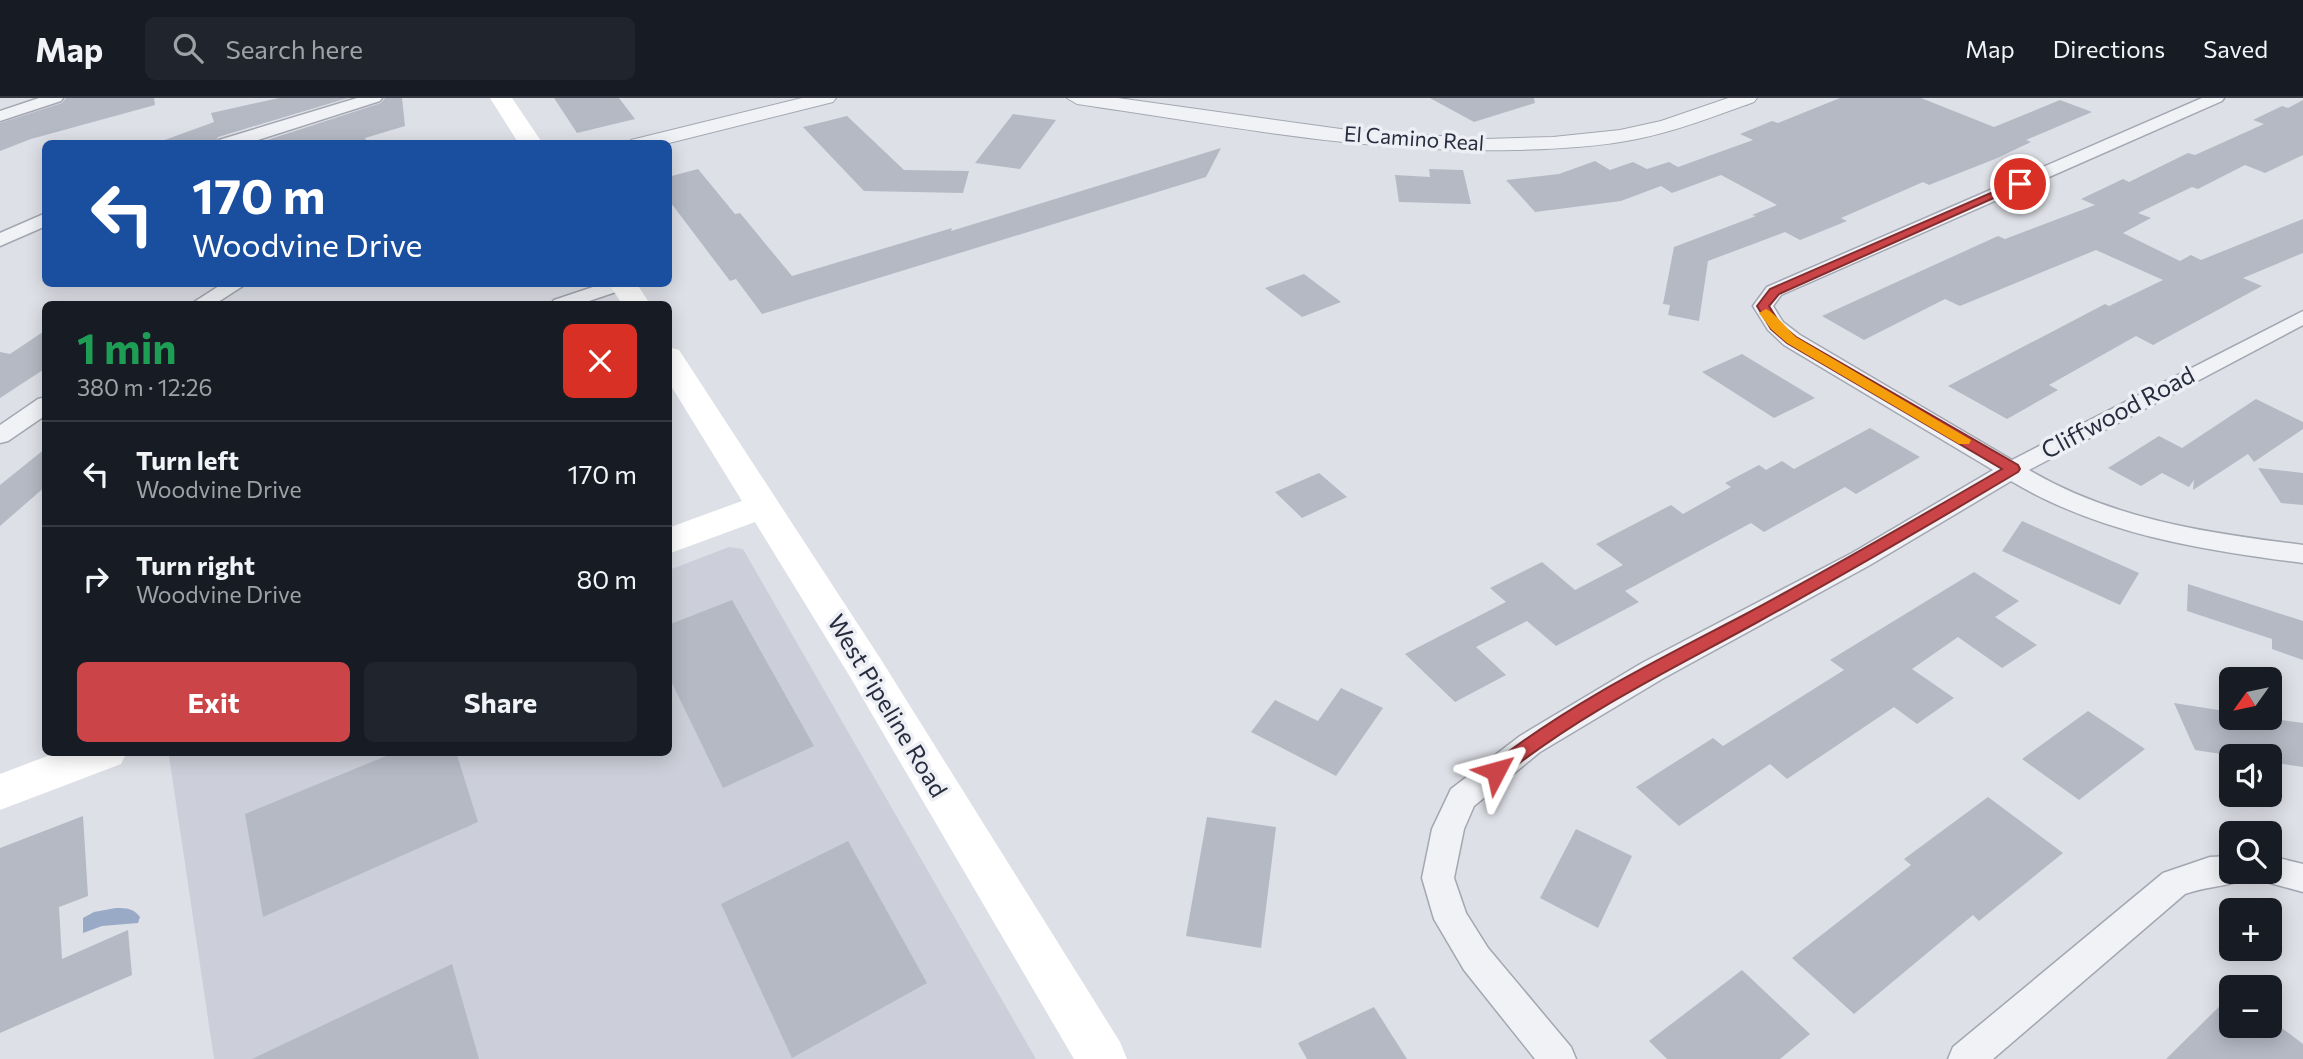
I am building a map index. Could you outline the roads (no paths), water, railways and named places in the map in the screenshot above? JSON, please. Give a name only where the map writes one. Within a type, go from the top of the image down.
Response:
[{"type":"main road","points":[[501,98],[528,140]]},
{"type":"main road","name":"West Pipeline Road","points":[[672,362],[866,669],[1101,1059]]},
{"type":"main road","points":[[672,540],[763,506]]},
{"type":"main road","points":[[0,792],[95,756]]},
{"type":"street","points":[[0,117],[55,98]]},
{"type":"street","points":[[238,140],[374,98]]},
{"type":"street","points":[[654,140],[826,98]]},
{"type":"street","name":"El Camino Real","points":[[1077,98],[1161,103],[1267,126],[1391,139],[1530,145],[1623,136],[1747,98]]},
{"type":"street","points":[[2216,98],[1774,291],[1763,306],[1775,326],[1792,340],[2053,495],[2123,523],[2193,540],[2303,554]]},
{"type":"street","points":[[0,240],[42,221]]},
{"type":"street","points":[[206,301],[231,287]]},
{"type":"street","points":[[570,301],[613,287]]},
{"type":"street","name":"Cliffwood Road","points":[[1558,1059],[1476,959],[1451,919],[1438,878],[1448,829],[1462,798],[1530,744],[1652,671],[1861,559],[2013,469],[2303,317]]},
{"type":"street","points":[[0,436],[42,407]]},
{"type":"street","points":[[1966,1059],[2174,883],[2219,871]]},
{"type":"street","points":[[2282,873],[2303,877]]},
{"type":"water","points":[[127,908],[135,912],[140,917],[138,923],[102,926],[83,933],[83,918],[94,912]]}]
